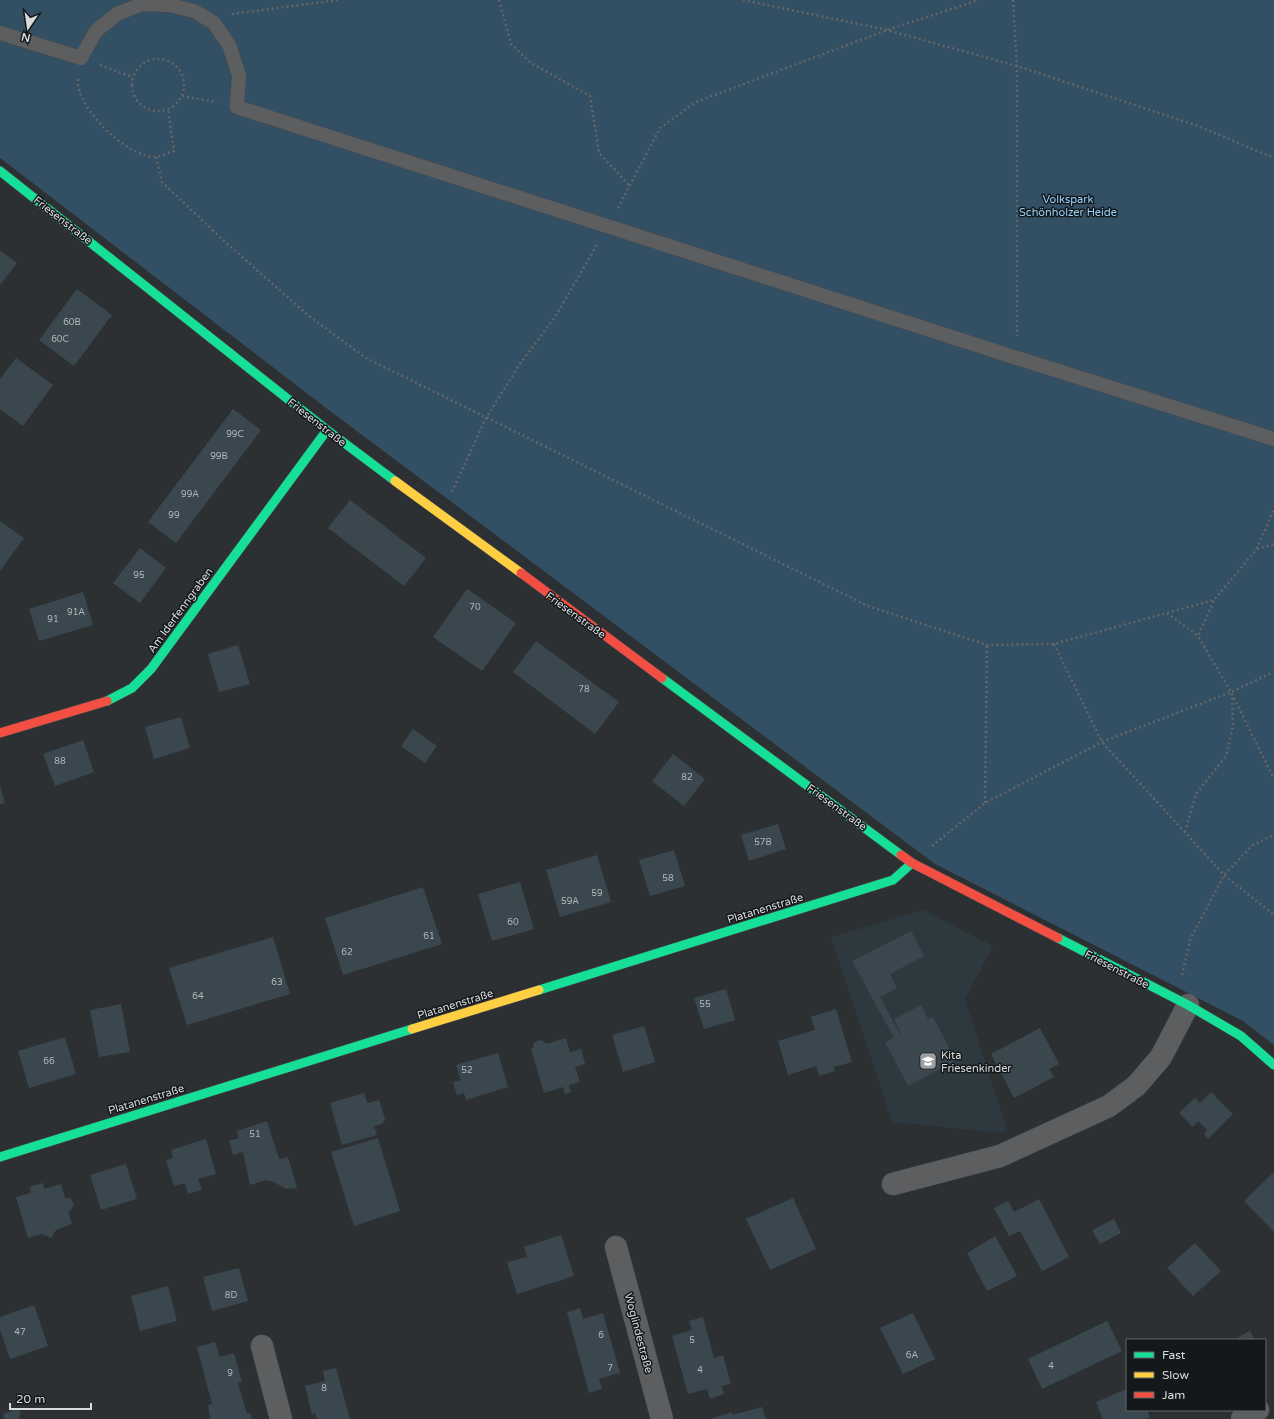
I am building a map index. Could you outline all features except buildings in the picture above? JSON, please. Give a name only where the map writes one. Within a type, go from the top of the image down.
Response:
[{"type":"street","name":"Friesenstraße","points":[[0,171],[327,430],[912,863],[1182,1002],[1241,1036],[1274,1065]]},
{"type":"street","name":"Am Iderfenngraben","points":[[0,733],[107,701],[132,688],[151,670],[327,430]]},
{"type":"street","name":"Platanenstraße","points":[[0,1157],[893,880],[912,863]]},
{"type":"street","points":[[893,1184],[1000,1156],[1109,1106],[1136,1086],[1161,1057],[1182,1002]]},
{"type":"street","name":"Woglindestraße","points":[[616,1247],[662,1419]]},
{"type":"street","points":[[262,1346],[281,1419]]},
{"type":"street","points":[[1242,1419],[1256,1411]]},
{"type":"lane","points":[[0,33],[81,58],[96,31],[117,14],[142,4],[170,4],[194,11],[214,23],[229,45],[239,75],[237,106],[608,227],[1274,439]]},
{"type":"path","points":[[214,23],[227,15],[338,0]]},
{"type":"path","points":[[500,0],[511,44],[531,63],[590,96],[599,153],[630,186]]},
{"type":"path","points":[[743,0],[887,30],[1017,66],[1198,126],[1274,158]]},
{"type":"path","points":[[441,515],[486,418],[520,364],[555,317],[608,227],[660,128],[696,102],[887,30],[979,0]]},
{"type":"path","points":[[1012,0],[1017,66],[1016,358]]},
{"type":"path","points":[[133,77],[81,58],[78,83],[86,108],[100,125],[118,140],[137,152],[156,157],[174,150],[168,109]]},
{"type":"path","points":[[159,59],[167,61],[180,72],[184,87],[182,96],[168,109],[151,111],[137,101],[132,85],[133,77],[143,64],[159,59]]},
{"type":"path","points":[[182,96],[237,106]]},
{"type":"path","points":[[156,157],[162,182],[223,240],[309,316],[366,358],[868,606],[987,645],[1054,644],[1214,600]]},
{"type":"path","points":[[1198,636],[1214,600],[1256,550],[1274,510]]},
{"type":"path","points":[[1256,550],[1274,544]]},
{"type":"path","points":[[1167,613],[1198,636],[1232,692],[1274,779]]},
{"type":"path","points":[[1054,644],[1102,742],[1224,875],[1274,915]]},
{"type":"path","points":[[985,803],[987,645]]},
{"type":"path","points":[[912,863],[985,803],[1102,742],[1232,692],[1274,672]]},
{"type":"path","points":[[1185,832],[1196,794],[1226,756],[1233,725],[1232,692]]},
{"type":"path","points":[[1182,1002],[1190,940],[1224,875],[1253,845],[1274,835]]},
{"type":"shaded area","name":"Kita Friesenkinder","points":[[923,910],[993,946],[965,999],[1007,1130],[1001,1133],[892,1122],[831,937]]},
{"type":"green space","name":"Volkspark Schönholzer Heide","points":[[0,0],[1274,0],[1274,1045],[1243,1021],[935,864],[326,408],[0,158]]},
{"type":"traffic: fast","points":[[0,171],[327,430],[395,481]]},
{"type":"traffic: fast","points":[[107,701],[132,688],[151,669],[327,430]]},
{"type":"traffic: fast","points":[[662,678],[901,855]]},
{"type":"traffic: fast","points":[[539,990],[893,880],[912,863]]},
{"type":"traffic: fast","points":[[1058,938],[1188,1005],[1241,1036],[1274,1065]]},
{"type":"traffic: fast","points":[[0,1157],[412,1029]]},
{"type":"traffic: slow","points":[[395,481],[521,573]]},
{"type":"traffic: slow","points":[[412,1029],[539,990]]},
{"type":"traffic: jam","points":[[521,573],[662,678]]},
{"type":"traffic: jam","points":[[0,733],[107,701]]},
{"type":"traffic: jam","points":[[901,855],[912,863],[1058,938]]},
{"type":"place","name":"Kita Friesenkinder","points":[[928,1061]]}]
